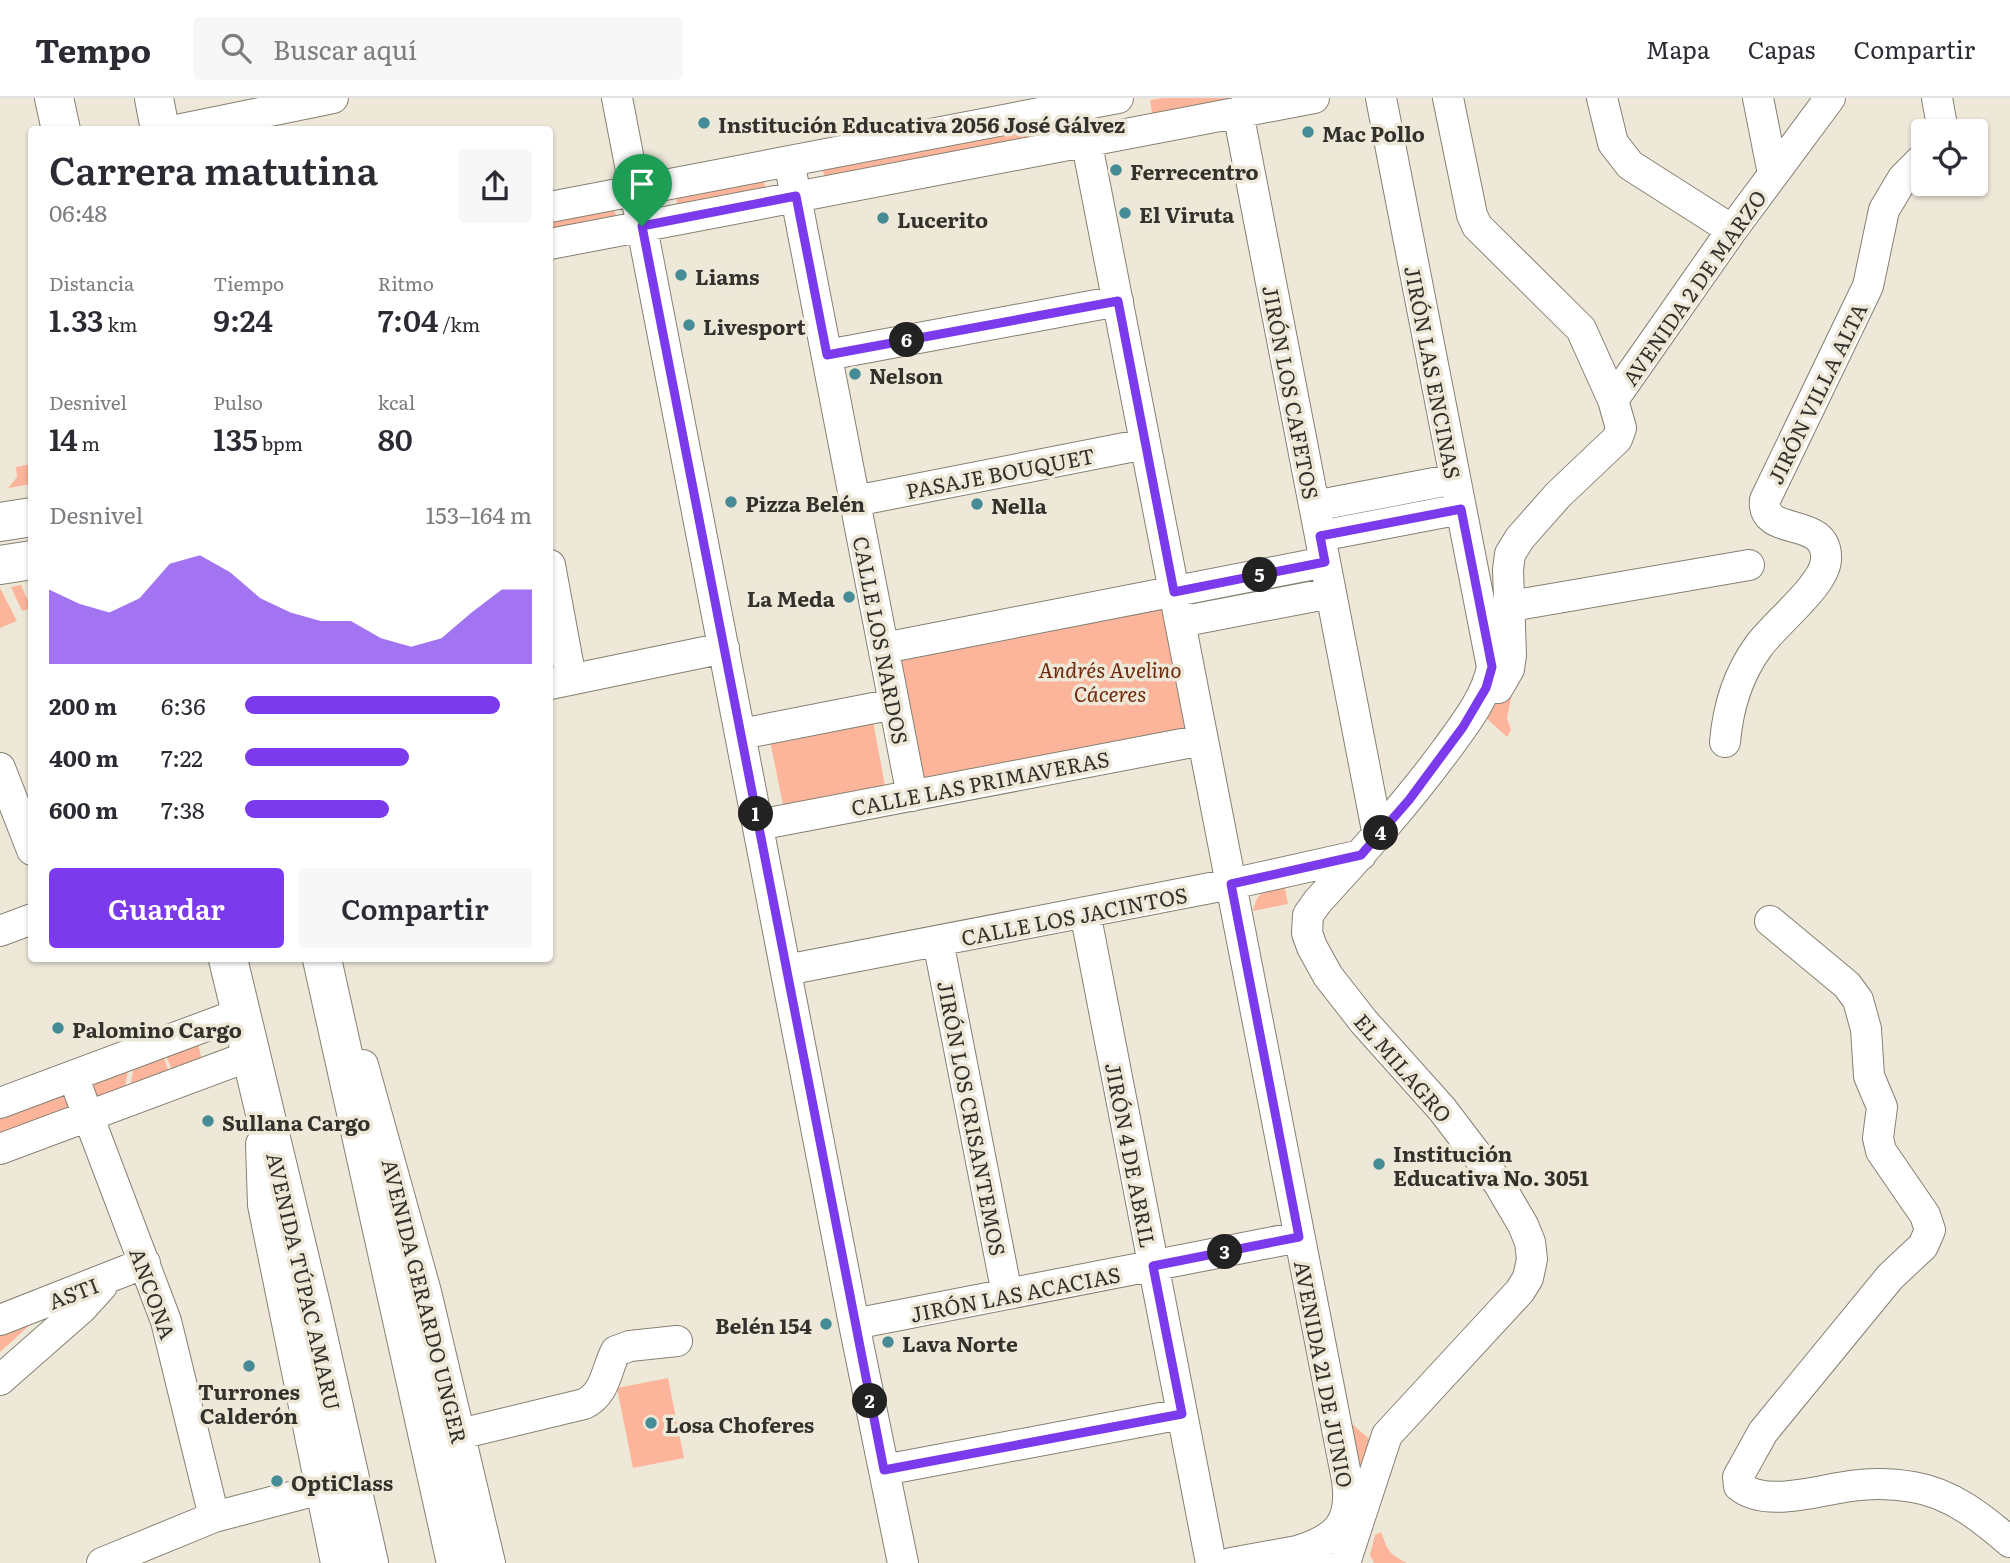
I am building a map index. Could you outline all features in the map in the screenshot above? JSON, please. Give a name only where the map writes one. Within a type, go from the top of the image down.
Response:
[{"type":"main road","points":[[54,98],[60,126]]},
{"type":"main road","points":[[154,98],[159,126]]},
{"type":"main road","points":[[0,522],[28,518]]},
{"type":"main road","points":[[0,565],[28,561]]},
{"type":"main road","name":"AVENIDA TÚPAC AMARU","points":[[229,962],[369,1563]]},
{"type":"main road","points":[[323,962],[456,1563]]},
{"type":"street","points":[[617,98],[854,1324],[903,1563]]},
{"type":"street","points":[[553,206],[1079,102],[1118,98]]},
{"type":"street","points":[[553,243],[1314,98]]},
{"type":"street","name":"JIRÓN LAS ENCINAS","points":[[1369,846],[1409,800],[1463,727],[1486,688],[1492,667],[1381,98]]},
{"type":"street","points":[[1448,98],[1472,215],[1477,226],[1581,328],[1613,400]]},
{"type":"street","points":[[1602,98],[1614,142],[1630,165],[1732,230]]},
{"type":"street","points":[[1758,98],[1773,174]]},
{"type":"street","name":"AVENIDA 2 DE MARZO","points":[[1463,727],[1494,693],[1509,669],[1510,554],[1520,538],[1558,495],[1617,439],[1621,422],[1613,400],[1732,230],[1830,98]]},
{"type":"street","points":[[1937,98],[1941,119]]},
{"type":"street","points":[[196,126],[321,99]]},
{"type":"street","name":"AVENIDA 21 DE JUNIO","points":[[1079,102],[1349,1495],[1347,1516],[1336,1532],[1313,1546],[1297,1551]]},
{"type":"street","name":"JIRÓN LOS CAFETOS","points":[[1238,112],[1331,593],[1369,846]]},
{"type":"street","name":"CALLE LOS NARDOS","points":[[789,161],[912,796]]},
{"type":"street","name":"JIRÓN VILLA ALTA","points":[[1725,742],[1728,714],[1742,672],[1759,644],[1822,576],[1826,559],[1822,544],[1814,534],[1768,517],[1765,500],[1868,286],[1884,210],[1903,178],[1911,170]]},
{"type":"street","points":[[827,355],[1118,301]]},
{"type":"street","name":"PASAJE BOUQUET","points":[[855,501],[1145,444]]},
{"type":"street","points":[[1314,506],[1455,479]]},
{"type":"street","points":[[884,648],[1174,592],[1461,509]]},
{"type":"street","points":[[1511,606],[1749,565]]},
{"type":"street","points":[[1180,622],[1331,593]]},
{"type":"street","points":[[553,600],[560,681],[724,648]]},
{"type":"street","points":[[741,734],[894,705]]},
{"type":"street","name":"CALLE LAS PRIMAVERAS","points":[[758,825],[1203,740]]},
{"type":"street","points":[[0,768],[28,840]]},
{"type":"street","name":"CALLE LOS JACINTOS","points":[[786,970],[1231,884],[1369,846]]},
{"type":"street","name":"EL MILAGRO","points":[[1345,1563],[1387,1435],[1520,1291],[1528,1278],[1532,1259],[1527,1234],[1499,1184],[1442,1109],[1343,996],[1312,947],[1307,933],[1308,915],[1369,846]]},
{"type":"street","name":"JIRÓN 4 DE ABRIL","points":[[1085,912],[1211,1563]]},
{"type":"street","points":[[0,931],[28,920]]},
{"type":"street","points":[[1770,921],[1847,985],[1858,1000],[1866,1030],[1869,1076],[1882,1107],[1878,1138],[1881,1151],[1925,1214],[1930,1230],[1923,1246],[1895,1272],[1785,1402],[1763,1432],[1738,1477],[1739,1486],[1748,1492],[1779,1496],[1795,1496],[1860,1485],[1915,1487],[1943,1496],[1969,1509],[2010,1542]]},
{"type":"street","name":"JIRÓN LOS CRISANTEMOS","points":[[938,941],[1007,1294]]},
{"type":"street","name":"AVENIDA GERARDO UNGER","points":[[334,962],[401,1196],[489,1563]]},
{"type":"street","points":[[0,1103],[241,1013]]},
{"type":"street","points":[[0,1149],[88,1115],[255,1068],[263,1205],[336,1563]]},
{"type":"street","name":"ANCONA","points":[[73,1076],[172,1341],[214,1517]]},
{"type":"street","name":"JIRÓN LAS ACACIAS","points":[[854,1324],[1299,1237]]},
{"type":"street","name":"ASTI","points":[[0,1320],[145,1263]]},
{"type":"street","points":[[0,1380],[89,1301],[106,1280]]},
{"type":"street","points":[[460,1434],[584,1404],[601,1388],[617,1351],[631,1346],[677,1341]]},
{"type":"street","points":[[884,1470],[1182,1414]]},
{"type":"street","points":[[103,1563],[214,1517],[321,1489]]},
{"type":"street","points":[[1231,1563],[1297,1551],[1335,1563]]},
{"type":"green space","points":[[1266,98],[1153,120],[1150,100]]},
{"type":"green space","points":[[1056,120],[1059,135],[825,181],[822,165]]},
{"type":"green space","points":[[764,181],[766,191],[678,208],[676,198]]},
{"type":"green space","points":[[614,207],[617,221],[553,233],[553,218]]},
{"type":"green space","points":[[28,465],[28,485],[8,488],[17,477],[16,467]]},
{"type":"green space","points":[[21,585],[28,601],[28,609],[22,611],[11,587]]},
{"type":"green space","points":[[0,588],[17,621],[0,628]]},
{"type":"green space","name":"Andrés Avelino Cáceres","points":[[1167,602],[1193,731],[920,783],[895,655]]},
{"type":"green space","points":[[1516,673],[1507,718],[1511,730],[1507,737],[1484,716]]},
{"type":"green space","points":[[873,721],[885,786],[783,805],[770,741]]},
{"type":"green space","points":[[1284,883],[1288,904],[1253,911],[1263,892]]},
{"type":"green space","points":[[197,1037],[202,1062],[173,1073],[164,1050]]},
{"type":"green space","points":[[161,1051],[170,1074],[130,1088],[135,1060]]},
{"type":"green space","points":[[130,1062],[124,1091],[94,1098],[88,1082]]},
{"type":"green space","points":[[60,1089],[70,1097],[70,1110],[0,1137],[0,1112]]},
{"type":"green space","points":[[42,1314],[0,1352],[0,1330]]},
{"type":"green space","name":"Losa Choferes","points":[[668,1378],[684,1458],[633,1468],[617,1388]]},
{"type":"green space","points":[[1343,1416],[1375,1444],[1358,1496]]},
{"type":"green space","points":[[1381,1532],[1389,1550],[1407,1563],[1374,1563],[1370,1555],[1375,1535]]},
{"type":"place","name":"Institución Educativa 2056 José Gálvez","points":[[704,123]]},
{"type":"place","name":"Mac Pollo","points":[[1308,132]]},
{"type":"place","name":"Ferrecentro","points":[[1116,170]]},
{"type":"place","name":"El Viruta","points":[[1125,213]]},
{"type":"place","name":"Lucerito","points":[[883,218]]},
{"type":"place","name":"Liams","points":[[681,275]]},
{"type":"place","name":"Livesport","points":[[689,325]]},
{"type":"place","name":"Nelson","points":[[855,374]]},
{"type":"place","name":"Pizza Belén","points":[[731,502]]},
{"type":"place","name":"Nella","points":[[977,504]]},
{"type":"place","name":"La Meda","points":[[849,597]]},
{"type":"place","name":"Palomino Cargo","points":[[58,1028]]},
{"type":"place","name":"Sullana Cargo","points":[[208,1121]]},
{"type":"place","name":"Institución Educativa No. 3051","points":[[1379,1164]]},
{"type":"place","name":"Belén 154","points":[[826,1324]]},
{"type":"place","name":"Lava Norte","points":[[888,1342]]},
{"type":"place","name":"Turrones Calderón","points":[[249,1366]]},
{"type":"place","name":"Losa Choferes","points":[[651,1423]]},
{"type":"place","name":"OptiClass","points":[[277,1481]]},
{"type":"route","points":[[796,196],[827,355],[1118,301],[1174,592],[1325,562],[1320,536],[1461,509],[1492,658],[1486,688],[1463,727],[1409,800],[1361,855],[1231,884],[1299,1237],[1153,1266],[1182,1414],[884,1470],[642,226],[796,196]]}]
